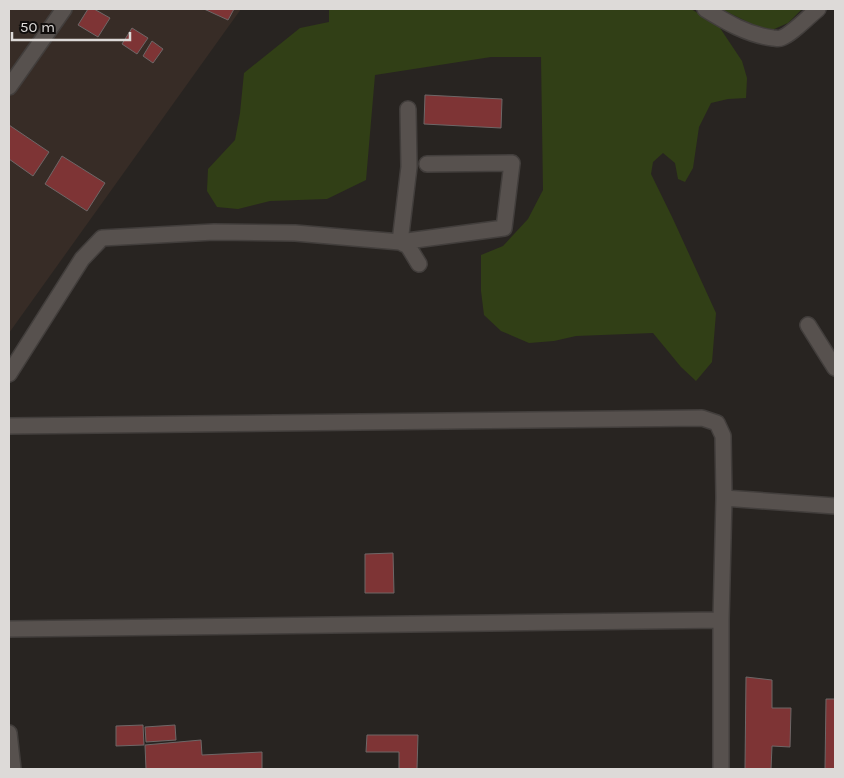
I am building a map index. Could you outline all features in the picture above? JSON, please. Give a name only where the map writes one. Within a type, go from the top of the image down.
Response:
[{"type":"street","points":[[9,87],[64,9]]},
{"type":"street","points":[[705,9],[724,21],[751,33],[780,38],[818,9]]},
{"type":"street","points":[[400,242],[409,167],[408,109]]},
{"type":"street","points":[[9,374],[82,259],[102,238],[214,232],[295,233],[400,242],[504,228],[512,163],[427,164]]},
{"type":"street","points":[[400,242],[408,246],[418,264]]},
{"type":"street","points":[[808,325],[835,368]]},
{"type":"street","points":[[9,426],[702,418],[717,423],[723,436],[724,498],[721,769]]},
{"type":"street","points":[[724,498],[835,506]]},
{"type":"street","points":[[9,629],[722,620]]},
{"type":"street","points":[[9,733],[13,769]]},
{"type":"shaded area","points":[[9,9],[241,9],[9,333]]},
{"type":"green space","points":[[329,9],[691,9],[718,25],[742,61],[747,78],[746,98],[728,99],[711,103],[699,127],[693,168],[685,182],[678,179],[675,163],[663,153],[653,162],[651,174],[716,313],[712,362],[696,381],[681,367],[653,333],[576,336],[554,341],[529,343],[501,331],[484,315],[481,291],[481,255],[503,246],[528,219],[543,190],[541,57],[491,57],[375,75],[366,180],[327,199],[270,201],[238,209],[217,207],[207,191],[208,169],[235,140],[244,73],[300,28],[329,22]]},
{"type":"green space","points":[[721,9],[802,9],[788,23],[772,30],[754,25]]},
{"type":"building","points":[[88,9],[94,9],[110,18],[98,37],[78,25]]},
{"type":"building","points":[[204,9],[234,9],[228,20]]},
{"type":"building","points":[[132,28],[148,38],[137,54],[122,44]]},
{"type":"building","points":[[152,41],[163,49],[153,63],[143,56]]},
{"type":"building","points":[[425,95],[502,99],[501,128],[424,124]]},
{"type":"building","points":[[9,125],[49,152],[33,176],[9,159]]},
{"type":"building","points":[[62,156],[105,183],[87,211],[45,184]]},
{"type":"building","points":[[393,553],[394,593],[365,593],[365,554]]},
{"type":"building","points":[[746,677],[772,680],[772,708],[791,708],[790,747],[772,746],[771,769],[745,769]]},
{"type":"building","points":[[826,699],[835,699],[835,769],[825,769]]},
{"type":"building","points":[[143,725],[144,745],[116,746],[116,726]]},
{"type":"building","points":[[175,725],[176,740],[146,742],[145,727]]},
{"type":"building","points":[[367,735],[418,735],[417,769],[399,769],[399,752],[366,752]]},
{"type":"building","points":[[201,740],[202,755],[262,752],[262,769],[146,769],[145,745]]}]
